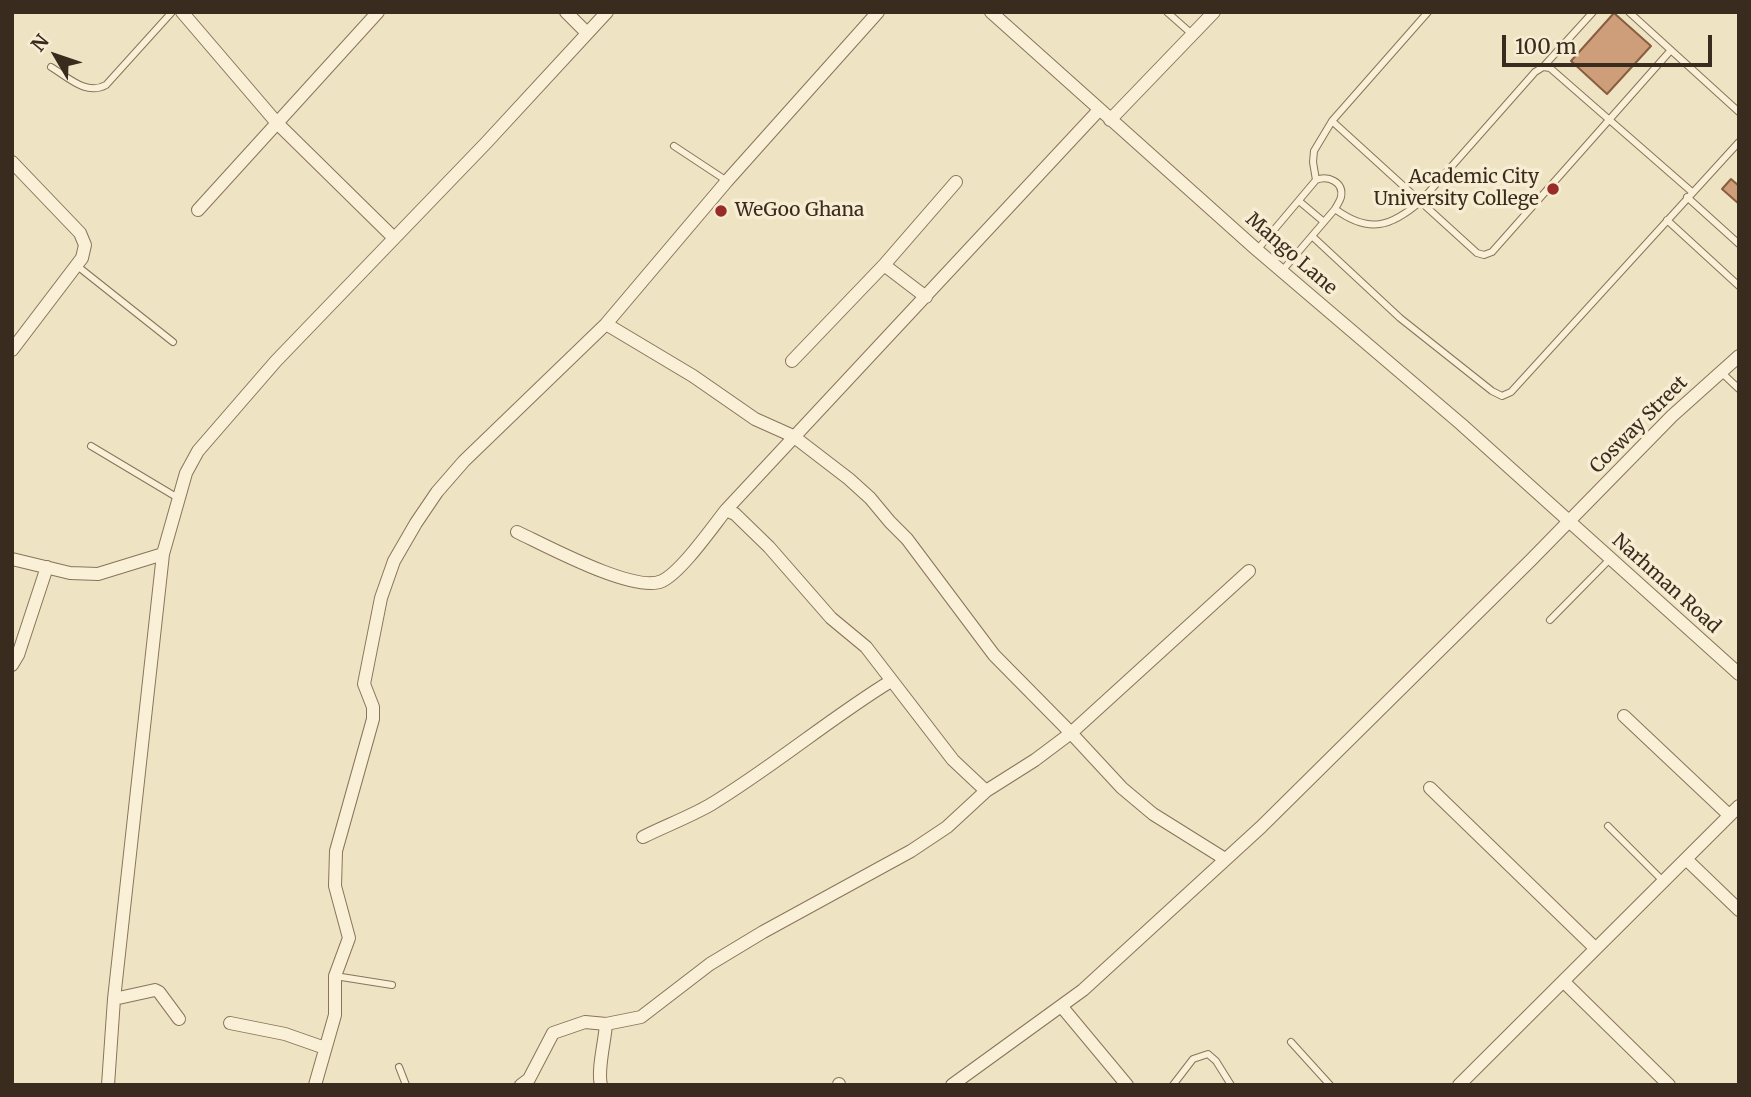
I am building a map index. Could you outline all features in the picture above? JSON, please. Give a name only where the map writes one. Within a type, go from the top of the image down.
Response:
[{"type":"street","points":[[181,12],[277,123],[394,238]]},
{"type":"street","points":[[198,210],[378,12]]},
{"type":"street","points":[[566,12],[587,33]]},
{"type":"street","points":[[108,1085],[114,999],[163,554],[186,473],[213,432],[276,361],[607,12]]},
{"type":"street","points":[[315,1085],[335,1015],[335,976],[349,938],[335,886],[336,851],[373,719],[373,707],[364,684],[381,598],[394,561],[437,492],[464,461],[606,324],[727,181],[878,12]]},
{"type":"street","name":"Mango Lane","points":[[991,12],[1257,250],[1461,424],[1569,522]]},
{"type":"street","points":[[1110,120],[1214,12]]},
{"type":"street","points":[[517,532],[611,575],[653,584],[663,581],[685,562],[726,510],[793,436],[1099,110]]},
{"type":"street","points":[[12,162],[80,233],[85,244],[82,258],[12,351]]},
{"type":"street","points":[[792,361],[884,265],[956,182]]},
{"type":"street","points":[[884,265],[926,297]]},
{"type":"street","points":[[606,324],[693,376],[755,419],[793,436],[870,498],[928,564],[947,594],[994,655],[1122,788],[1153,814],[1225,859]]},
{"type":"street","name":"Cosway Street","points":[[952,1085],[1083,990],[1261,827],[1569,522],[1672,416],[1739,356]]},
{"type":"street","points":[[726,510],[735,514],[769,547],[831,618],[866,647],[953,760],[986,791]]},
{"type":"street","name":"Narhman Road","points":[[1569,522],[1739,674]]},
{"type":"street","points":[[12,559],[70,573],[98,574],[163,554]]},
{"type":"street","points":[[12,664],[18,655],[47,568]]},
{"type":"street","points":[[521,1085],[529,1079],[554,1033],[585,1022],[606,1024],[641,1017],[710,964],[911,851],[947,827],[986,791],[1071,733],[1249,571]]},
{"type":"street","points":[[643,836],[707,807],[738,788],[891,681]]},
{"type":"street","points":[[1624,716],[1729,815]]},
{"type":"street","points":[[1430,788],[1595,948]]},
{"type":"street","points":[[1460,1085],[1739,806]]},
{"type":"street","points":[[1686,859],[1739,910]]},
{"type":"street","points":[[1564,982],[1669,1085]]},
{"type":"street","points":[[114,999],[155,990],[179,1019]]},
{"type":"street","points":[[1062,1007],[1127,1085]]},
{"type":"street","points":[[230,1023],[285,1034],[325,1048]]},
{"type":"street","points":[[601,1085],[599,1076],[606,1024]]},
{"type":"lane","points":[[51,66],[88,89],[98,89],[106,85],[172,12]]},
{"type":"lane","points":[[1167,12],[1193,35]]},
{"type":"lane","points":[[1317,180],[1313,162],[1314,151],[1332,121],[1428,12]]},
{"type":"lane","points":[[1335,209],[1348,218],[1369,226],[1385,224],[1402,217],[1421,201],[1592,12]]},
{"type":"lane","points":[[1629,12],[1739,112]]},
{"type":"lane","points":[[1332,121],[1477,253],[1484,255],[1492,252],[1671,50]]},
{"type":"lane","points":[[1543,68],[1550,68],[1689,194],[1739,244]]},
{"type":"lane","points":[[1313,237],[1400,318],[1492,391],[1502,396],[1511,392],[1739,142]]},
{"type":"lane","points":[[674,146],[727,181]]},
{"type":"lane","points":[[1257,250],[1317,180],[1324,177],[1333,180],[1339,186],[1341,197],[1335,209],[1282,271]]},
{"type":"lane","points":[[1299,201],[1324,222]]},
{"type":"lane","points":[[1667,220],[1739,286]]},
{"type":"lane","points":[[76,265],[173,342]]},
{"type":"lane","points":[[1721,372],[1739,389]]},
{"type":"lane","points":[[91,446],[178,498]]},
{"type":"lane","points":[[1550,620],[1610,559]]},
{"type":"lane","points":[[1608,825],[1664,882]]},
{"type":"lane","points":[[335,976],[392,985]]},
{"type":"lane","points":[[1292,1042],[1330,1085]]},
{"type":"lane","points":[[1173,1085],[1193,1059],[1209,1054],[1231,1085]]},
{"type":"lane","points":[[399,1067],[406,1085]]},
{"type":"building","points":[[1614,13],[1651,46],[1607,94],[1571,61]]},
{"type":"building","points":[[1731,179],[1739,186],[1739,204],[1722,189]]},
{"type":"place","name":"Academic City University College","points":[[1553,189]]},
{"type":"place","name":"WeGoo Ghana","points":[[721,211]]}]
